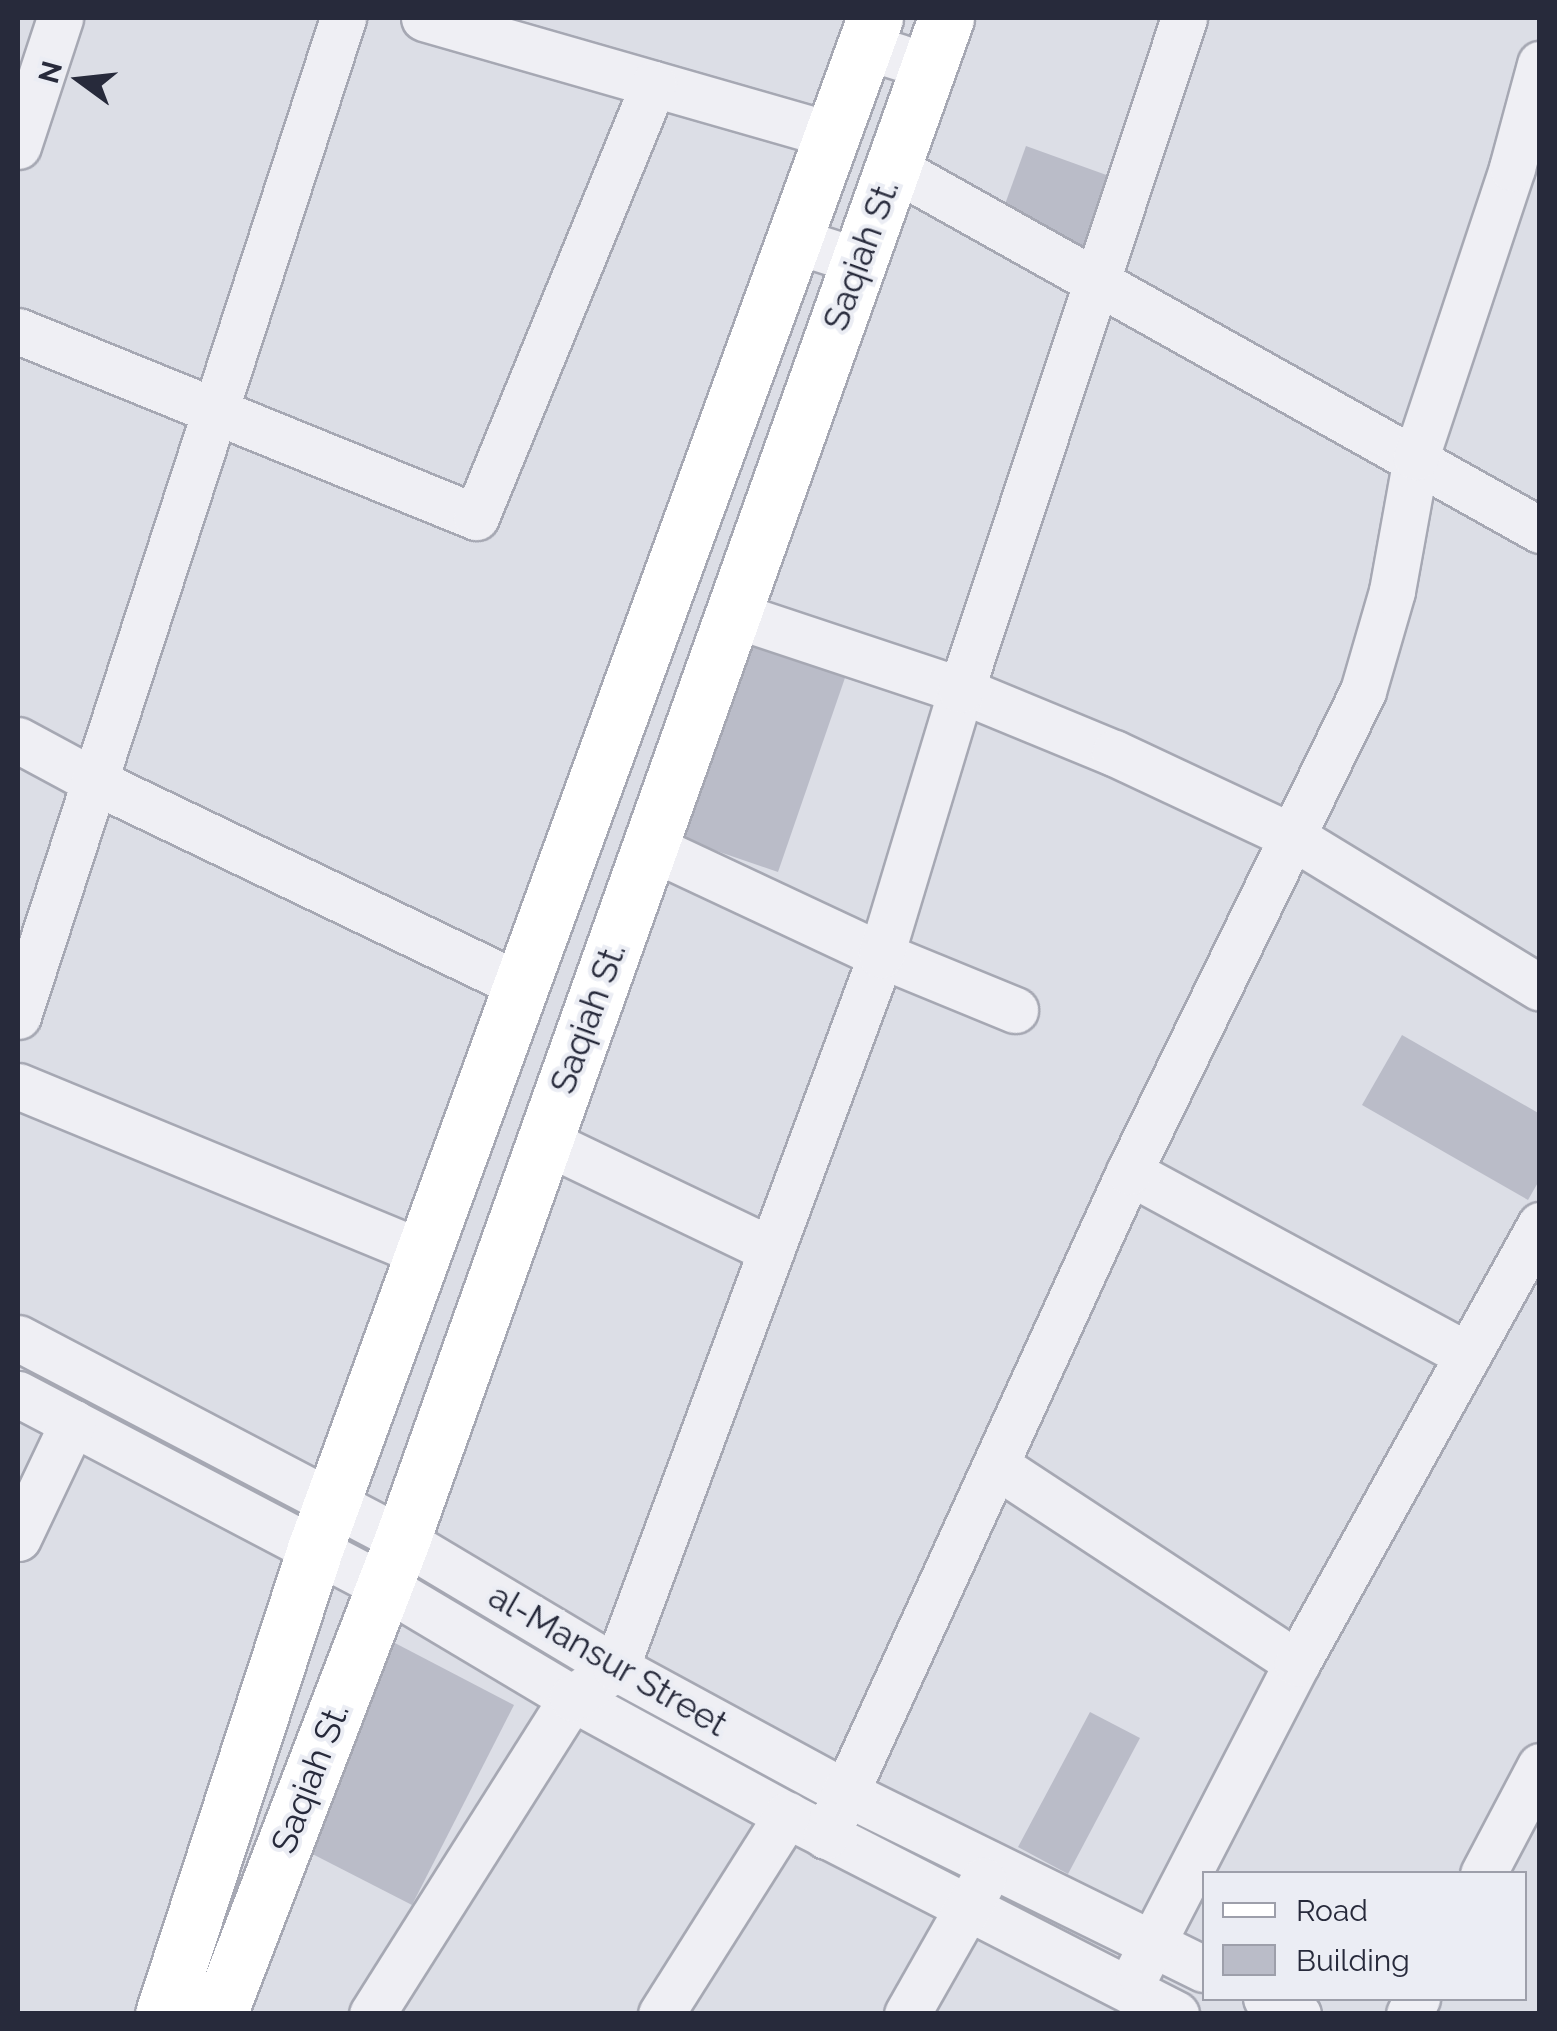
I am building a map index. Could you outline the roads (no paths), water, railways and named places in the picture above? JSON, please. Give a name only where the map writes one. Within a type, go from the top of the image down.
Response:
[{"type":"main road","name":"Saqiah St.","points":[[163,2014],[323,1526],[869,32]]},
{"type":"main road","name":"Saqiah St.","points":[[219,2014],[393,1563],[937,42]]},
{"type":"street","points":[[18,146],[60,18]]},
{"type":"street","points":[[18,1016],[343,18]]},
{"type":"street","points":[[424,18],[831,136]]},
{"type":"street","points":[[372,2014],[572,1698],[616,1668],[880,955],[960,690],[1184,18]]},
{"type":"street","points":[[869,32],[937,42]]},
{"type":"street","points":[[826,1836],[1130,1172],[1294,838],[1380,645],[1416,458],[1512,168],[1540,64]]},
{"type":"street","points":[[18,332],[476,516],[654,84]]},
{"type":"street","points":[[892,167],[1540,530]]},
{"type":"street","points":[[793,240],[859,261]]},
{"type":"street","points":[[732,614],[960,690],[1114,753],[1294,838],[1540,988]]},
{"type":"street","points":[[18,740],[94,781],[521,986]]},
{"type":"street","points":[[650,847],[880,955],[1014,1010]]},
{"type":"street","points":[[18,1086],[423,1253]]},
{"type":"street","points":[[544,1140],[771,1250]]},
{"type":"street","points":[[1130,1172],[1468,1354]]},
{"type":"street","points":[[1130,1986],[1297,1663],[1540,1224]]},
{"type":"street","name":"al-Mansur Street","points":[[18,1338],[323,1526],[616,1668],[844,1792],[1201,1968]]},
{"type":"street","name":"al-Mansur Street","points":[[18,1394],[73,1422],[323,1526]]},
{"type":"street","points":[[18,1538],[73,1422]]},
{"type":"street","points":[[996,1466],[1297,1663]]},
{"type":"street","name":"al-Mansur Street","points":[[393,1563],[572,1698],[826,1836],[1130,1986],[1176,2014]]},
{"type":"street","points":[[1485,1871],[1540,1766]]},
{"type":"street","points":[[662,2014],[787,1815]]},
{"type":"street","points":[[907,2014],[992,1865]]},
{"type":"street","points":[[1176,2014],[1201,1968]]},
{"type":"street","points":[[1272,2001],[1298,2014]]}]
